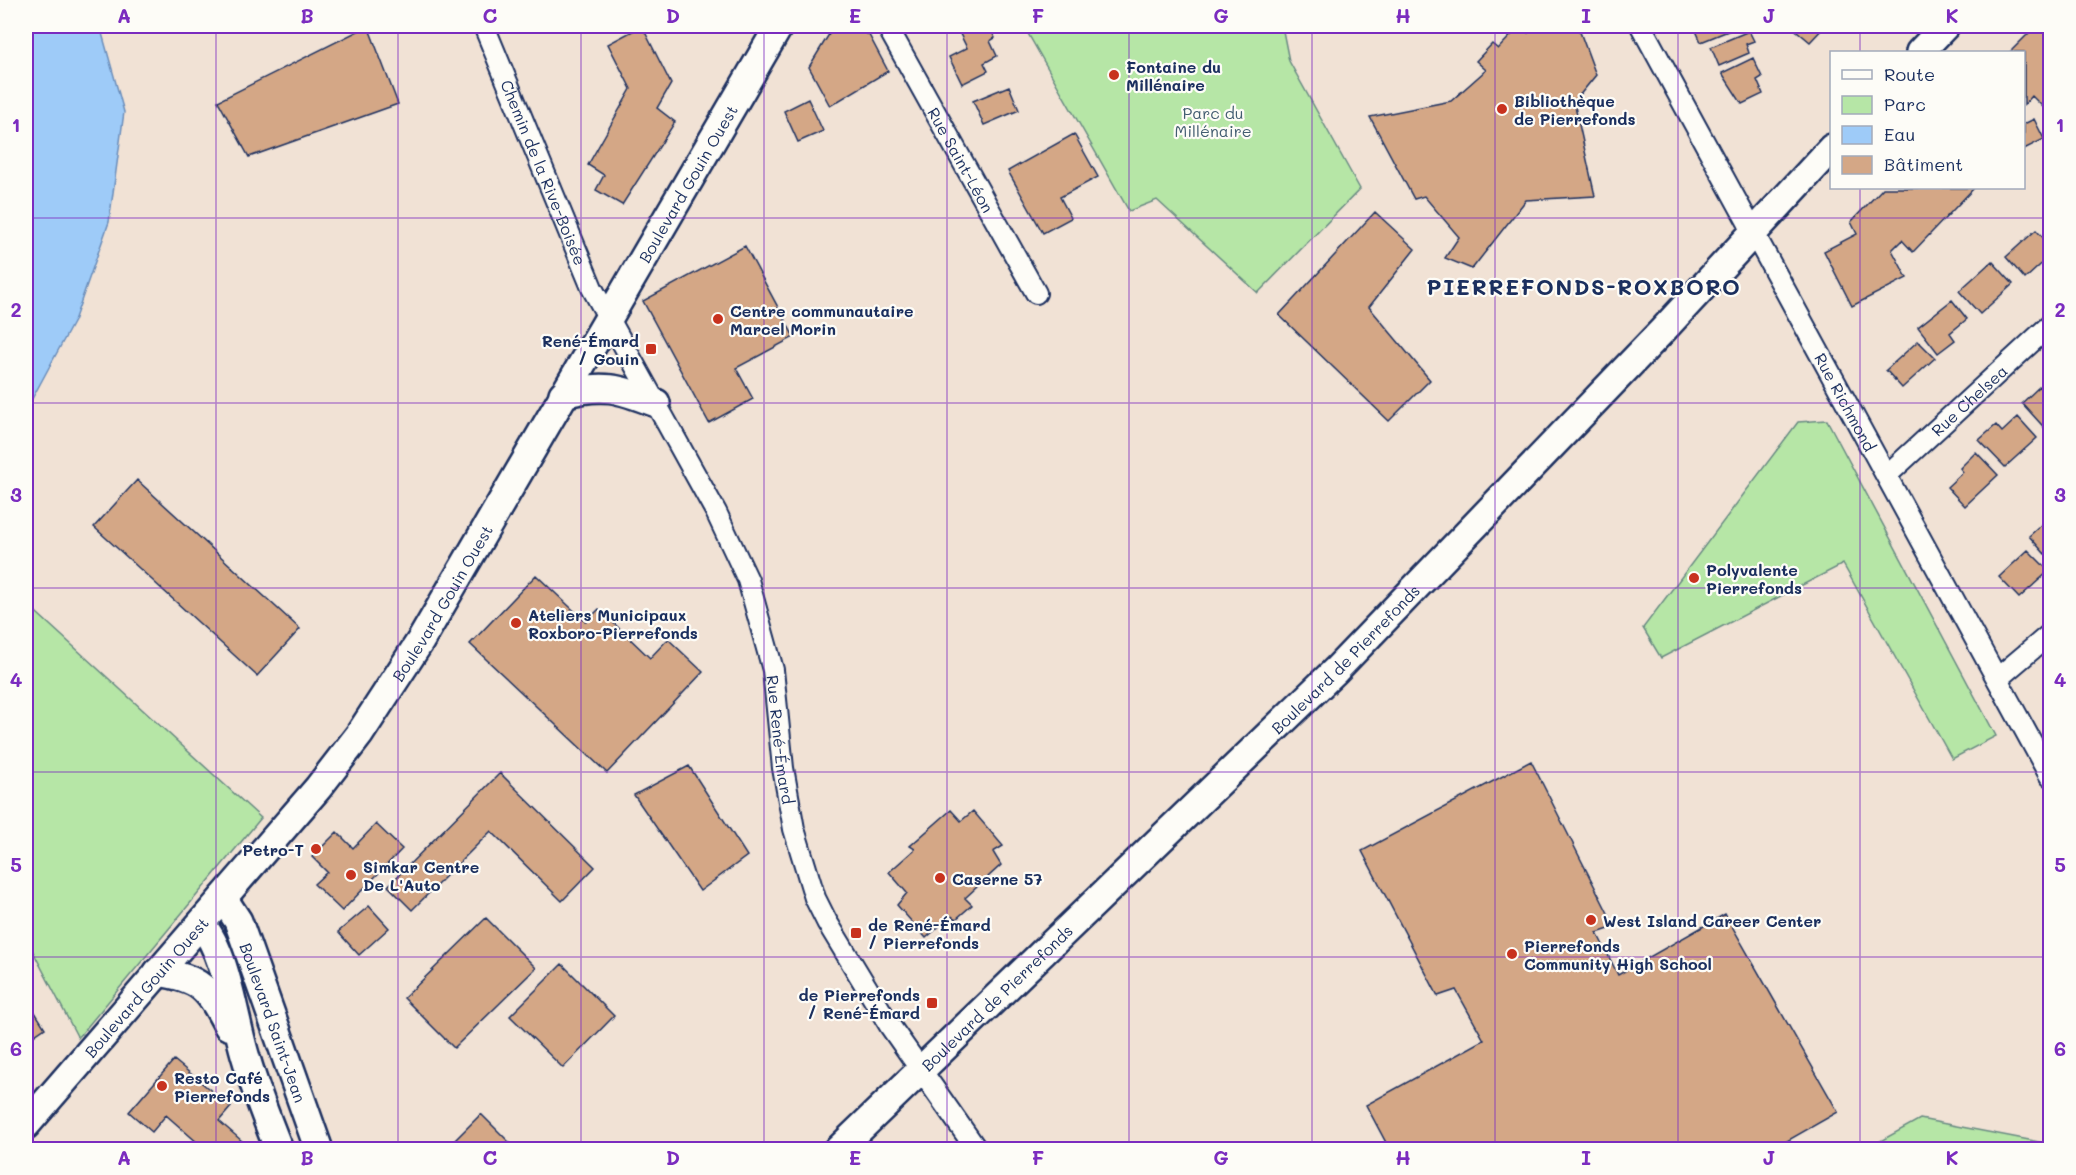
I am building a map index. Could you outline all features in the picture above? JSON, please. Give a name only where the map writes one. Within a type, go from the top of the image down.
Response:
[{"type":"street","name":"Chemin de la Rive-Boisée","points":[[484,26],[573,244],[608,316]]},
{"type":"street","name":"Boulevard Gouin Ouest","points":[[26,1125],[224,898],[342,758],[401,673],[779,26]]},
{"type":"street","name":"Rue Saint-Léon","points":[[886,26],[1036,293]]},
{"type":"street","name":"Rue Richmond","points":[[1641,26],[2050,776]]},
{"type":"street","points":[[1921,51],[1946,26]]},
{"type":"street","name":"Boulevard de Pierrefonds","points":[[838,1149],[1336,670],[1511,489],[1830,150]]},
{"type":"street","name":"Rue René-Émard","points":[[608,316],[728,536],[759,610],[773,670],[783,768],[794,829],[815,898],[878,1007],[977,1149]]},
{"type":"street","name":"Rue Chelsea","points":[[1887,475],[2050,325]]},
{"type":"street","points":[[563,394],[590,387],[609,386],[656,403]]},
{"type":"street","points":[[1998,678],[2050,633]]},
{"type":"street","name":"Boulevard Saint-Jean","points":[[224,898],[238,921],[319,1149]]},
{"type":"street","name":"Boulevard Saint-Jean","points":[[201,924],[214,945],[234,1006],[246,1058],[279,1149]]},
{"type":"street","points":[[158,972],[190,979],[207,990],[246,1058]]},
{"type":"green space","name":"Parc du Millénaire","points":[[1032,26],[1282,26],[1289,61],[1360,189],[1258,293],[1157,200],[1129,211],[1026,30]]},
{"type":"green space","points":[[1827,420],[1996,736],[1952,759],[1843,564],[1661,658],[1643,628],[1798,422]]},
{"type":"green space","points":[[26,603],[261,818],[78,1038],[26,938]]},
{"type":"green space","points":[[1920,1119],[2050,1144],[2050,1149],[1866,1149]]},
{"type":"water","points":[[26,26],[100,26],[124,112],[109,222],[74,321],[26,410]]},
{"type":"building","points":[[368,26],[398,104],[249,157],[218,101]]},
{"type":"building","points":[[642,26],[671,84],[657,108],[675,122],[622,205],[596,190],[604,175],[588,165],[631,89],[608,44]]},
{"type":"building","points":[[834,26],[850,26],[869,35],[888,71],[830,106],[809,67]]},
{"type":"building","points":[[956,26],[989,26],[995,38],[990,41],[997,56],[984,63],[988,71],[962,84],[949,57],[967,48]]},
{"type":"building","points":[[1520,26],[1528,33],[1535,26],[1574,26],[1580,32],[1596,75],[1574,102],[1595,196],[1526,200],[1472,269],[1445,258],[1459,237],[1424,196],[1414,199],[1370,117],[1451,101],[1486,70],[1476,61],[1492,44],[1498,49]]},
{"type":"building","points":[[1694,26],[1732,26],[1733,29],[1701,42]]},
{"type":"building","points":[[1791,26],[1825,26],[1810,42]]},
{"type":"building","points":[[2036,26],[2050,26],[2050,104],[2045,109],[2032,96],[2025,104],[2025,51],[2011,51]]},
{"type":"building","points":[[1749,31],[1754,41],[1746,44],[1749,53],[1719,66],[1711,47]]},
{"type":"building","points":[[1753,58],[1762,77],[1757,80],[1763,94],[1742,104],[1722,73]]},
{"type":"building","points":[[1009,86],[1019,110],[984,125],[973,101]]},
{"type":"building","points":[[808,99],[823,131],[798,142],[784,111]]},
{"type":"building","points":[[2034,119],[2044,139],[2025,148],[2025,124]]},
{"type":"building","points":[[1074,134],[1098,177],[1060,197],[1071,218],[1043,233],[1008,171]]},
{"type":"building","points":[[1882,189],[1973,189],[1913,252],[1902,240],[1892,250],[1907,278],[1852,306],[1824,251],[1857,234],[1851,222]]},
{"type":"building","points":[[1375,212],[1415,249],[1369,307],[1430,380],[1389,421],[1279,315]]},
{"type":"building","points":[[2036,230],[2050,245],[2050,256],[2025,279],[2006,257]]},
{"type":"building","name":"Centre communautaire Marcel Morin","points":[[745,246],[794,337],[736,368],[753,399],[709,423],[643,301]]},
{"type":"building","points":[[1992,261],[2013,284],[1980,314],[1959,291]]},
{"type":"building","points":[[1952,300],[1967,319],[1950,333],[1955,340],[1938,353],[1918,327]]},
{"type":"building","points":[[1918,341],[1935,358],[1902,388],[1886,370]]},
{"type":"building","points":[[2040,386],[2050,396],[2050,434],[2022,403]]},
{"type":"building","points":[[2018,417],[2037,438],[2005,467],[1979,440],[1996,425],[2002,432]]},
{"type":"building","points":[[1976,452],[1998,475],[1965,506],[1947,487],[1963,472],[1960,468]]},
{"type":"building","points":[[137,480],[300,629],[257,676],[94,527]]},
{"type":"building","points":[[2050,509],[2050,548],[2045,554],[2029,536],[2048,519],[2044,515]]},
{"type":"building","points":[[2028,550],[2049,571],[2019,598],[1999,577]]},
{"type":"building","points":[[536,575],[586,622],[599,609],[650,658],[668,639],[703,672],[607,773],[470,644]]},
{"type":"building","name":"Pierrefonds Community High School","points":[[1531,761],[1615,927],[1597,933],[1618,975],[1725,914],[1838,1112],[1771,1150],[1390,1150],[1366,1105],[1484,1040],[1456,990],[1438,996],[1362,851]]},
{"type":"building","points":[[689,766],[747,856],[700,891],[634,795]]},
{"type":"building","points":[[500,773],[595,867],[562,901],[491,831],[412,910],[388,886]]},
{"type":"building","name":"Caserne 57","points":[[951,810],[961,821],[973,811],[1003,846],[993,852],[1001,865],[965,898],[972,905],[956,919],[951,916],[926,938],[897,905],[907,893],[889,872],[915,849],[910,846]]},
{"type":"building","points":[[376,824],[402,849],[342,911],[314,884],[327,872],[312,857],[337,832],[353,848]]},
{"type":"building","points":[[369,906],[389,928],[359,955],[338,932]]},
{"type":"building","points":[[486,918],[536,968],[454,1048],[404,998]]},
{"type":"building","points":[[562,964],[614,1016],[563,1068],[510,1016]]},
{"type":"building","points":[[26,998],[45,1028],[26,1041]]},
{"type":"building","points":[[174,1060],[231,1107],[219,1121],[242,1141],[235,1150],[206,1150],[166,1115],[152,1132],[129,1112]]},
{"type":"building","points":[[481,1114],[517,1150],[445,1150]]},
{"type":"place","name":"Fontaine du Millénaire","points":[[1114,75]]},
{"type":"place","name":"Bibliothèque de Pierrefonds","points":[[1502,109]]},
{"type":"place","name":"Centre communautaire Marcel Morin","points":[[718,319]]},
{"type":"place","name":"René-Émard / Gouin","points":[[651,349]]},
{"type":"place","name":"Polyvalente Pierrefonds","points":[[1694,578]]},
{"type":"place","name":"Ateliers Municipaux Roxboro-Pierrefonds","points":[[516,623]]},
{"type":"place","name":"Petro-T","points":[[316,849]]},
{"type":"place","name":"Simkar Centre De L'Auto","points":[[351,875]]},
{"type":"place","name":"Caserne 57","points":[[940,878]]},
{"type":"place","name":"West Island Career Center","points":[[1591,920]]},
{"type":"place","name":"de René-Émard / Pierrefonds","points":[[856,933]]},
{"type":"place","name":"Pierrefonds Community High School","points":[[1512,954]]},
{"type":"place","name":"de Pierrefonds / René-Émard","points":[[932,1003]]},
{"type":"place","name":"Resto Café Pierrefonds","points":[[162,1086]]},
{"type":"district","name":"PIERREFONDS-ROXBORO","points":[[1584,286]]}]
